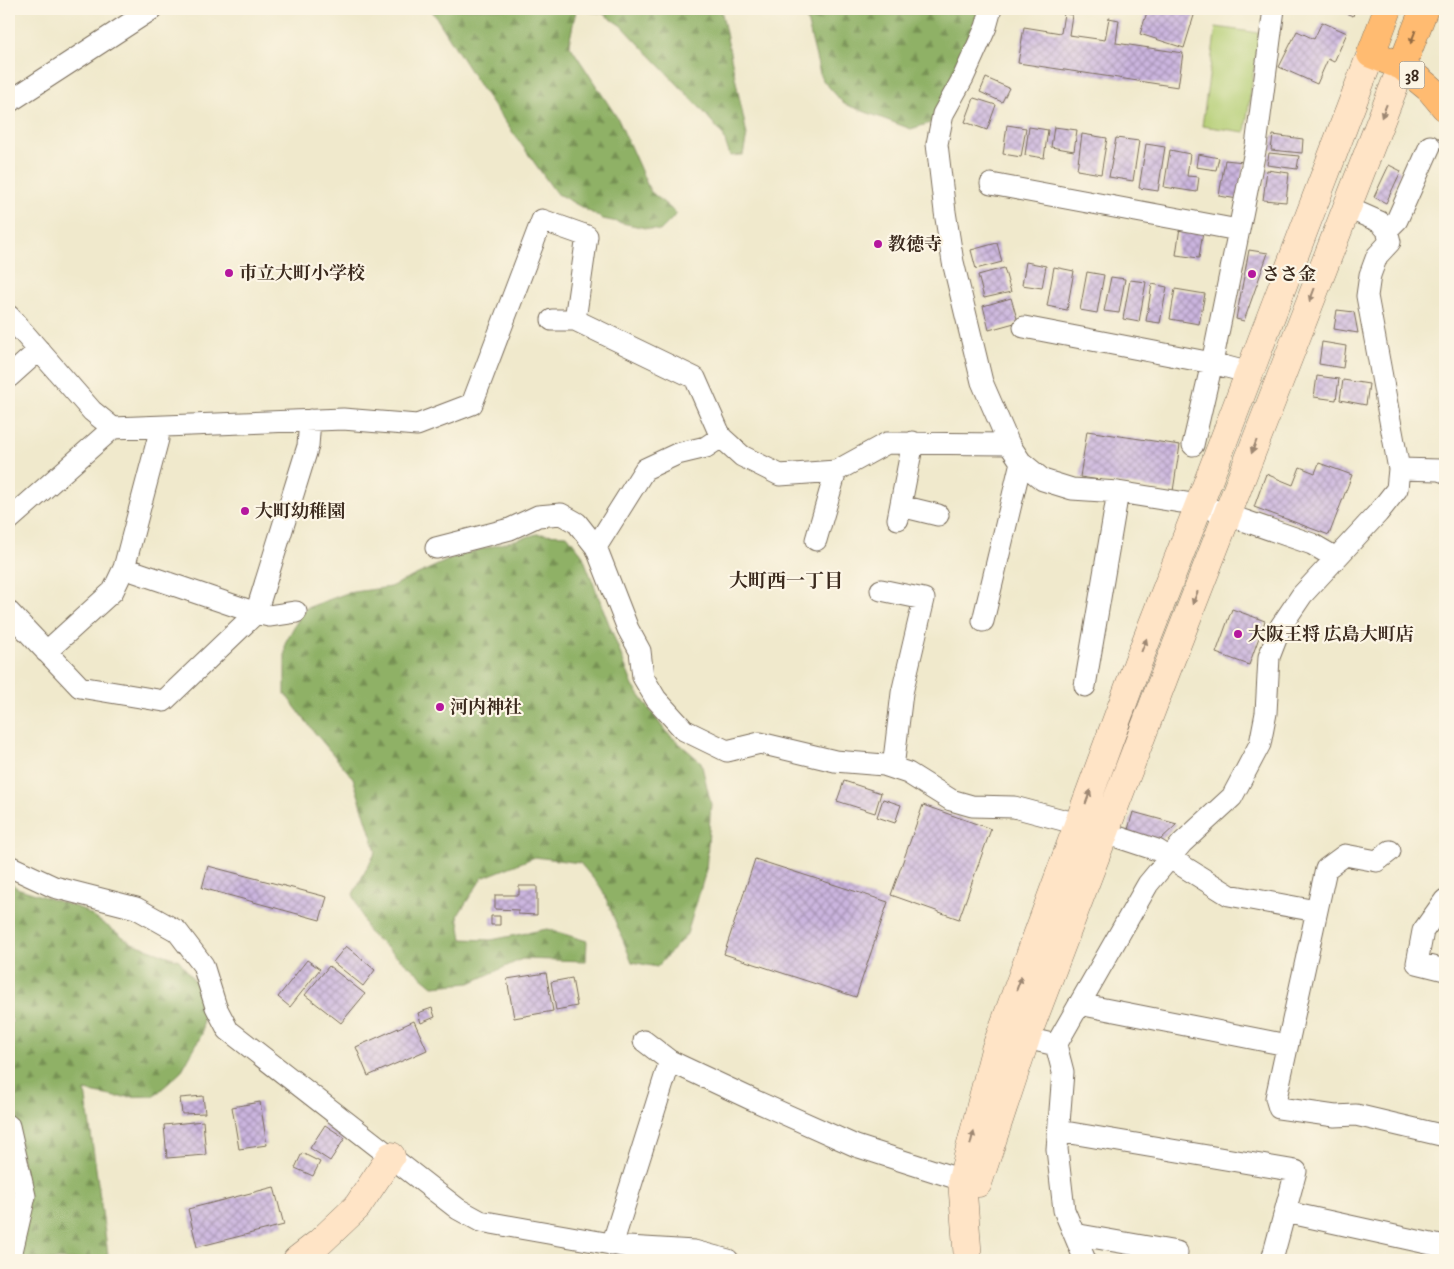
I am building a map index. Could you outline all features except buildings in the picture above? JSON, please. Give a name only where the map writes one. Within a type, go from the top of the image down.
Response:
[{"type":"main road","points":[[1371,54],[1388,9]]},
{"type":"main road","name":"38","points":[[1402,66],[1424,9]]},
{"type":"main road","name":"38","points":[[1371,54],[1402,66],[1430,89],[1445,107]]},
{"type":"street","points":[[9,102],[152,9]]},
{"type":"street","points":[[991,9],[986,27],[963,78],[943,114],[938,144],[952,262],[982,382],[1009,444],[1020,462],[1043,480],[1072,489],[1118,492],[1199,505],[1312,544],[1336,558]]},
{"type":"street","points":[[1193,445],[1212,363],[1256,146],[1274,9]]},
{"type":"street","points":[[968,1260],[962,1180],[994,1050],[1138,662],[1371,54]]},
{"type":"street","points":[[966,1220],[1026,1038],[1402,66]]},
{"type":"street","points":[[1387,230],[1397,220],[1430,146]]},
{"type":"street","points":[[991,184],[1238,230]]},
{"type":"street","points":[[1085,1260],[1064,1210],[1058,1149],[1063,1072],[1056,1045],[1148,884],[1182,843],[1232,797],[1260,744],[1266,713],[1269,657],[1282,626],[1302,595],[1378,513],[1397,489],[1399,469],[1367,296],[1370,275],[1377,256],[1390,242],[1387,230],[1380,222],[1346,208]]},
{"type":"street","points":[[9,520],[113,428],[344,419],[417,425],[472,404],[542,220],[587,236],[575,320]]},
{"type":"street","points":[[9,316],[92,411],[113,428]]},
{"type":"street","points":[[552,320],[575,320],[695,378],[722,437],[742,456],[780,475],[836,471],[887,442],[1009,444]]},
{"type":"street","points":[[1024,327],[1212,363],[1250,373]]},
{"type":"street","points":[[9,377],[38,350]]},
{"type":"street","points":[[9,612],[80,687],[164,700],[256,613],[308,446],[310,420]]},
{"type":"street","points":[[46,652],[113,591],[124,568],[158,439],[158,426]]},
{"type":"street","points":[[596,547],[645,469],[677,454],[706,447],[722,437]]},
{"type":"street","points":[[913,442],[900,512],[938,515]]},
{"type":"street","points":[[983,621],[1020,462]]},
{"type":"street","points":[[1399,469],[1439,470],[1445,472]]},
{"type":"street","points":[[816,540],[836,471]]},
{"type":"street","points":[[1085,686],[1118,492]]},
{"type":"street","points":[[436,548],[510,528],[538,516],[561,514],[577,523],[596,547],[628,629],[640,651],[643,677],[656,699],[684,730],[727,751],[760,743],[835,761],[884,765],[908,773],[951,800],[972,806],[1014,807],[1078,824],[1157,850],[1229,895],[1316,911]]},
{"type":"street","points":[[124,568],[256,613],[269,616],[296,612]]},
{"type":"street","points":[[881,590],[924,599],[902,693],[893,768]]},
{"type":"street","points":[[1390,851],[1377,861],[1345,855],[1326,869],[1276,1098],[1279,1108],[1335,1116],[1356,1115],[1445,1136]]},
{"type":"street","points":[[9,866],[54,888],[136,908],[177,931],[203,965],[216,1007],[228,1030],[458,1209],[480,1221],[612,1245],[694,1251],[728,1260]]},
{"type":"street","points":[[1445,900],[1423,931],[1417,963],[1445,970]]},
{"type":"street","points":[[1079,1004],[1287,1045]]},
{"type":"street","points":[[1026,1038],[1056,1045]]},
{"type":"street","points":[[644,1040],[670,1061],[856,1146],[962,1180]]},
{"type":"street","points":[[612,1245],[670,1061]]},
{"type":"street","points":[[9,1126],[25,1196],[10,1260]]},
{"type":"street","points":[[1059,1132],[1296,1171],[1272,1260]]},
{"type":"street","points":[[297,1260],[319,1243],[357,1207],[391,1156]]},
{"type":"street","points":[[1286,1212],[1445,1248]]},
{"type":"street","points":[[1074,1234],[1177,1252],[1176,1260]]},
{"type":"green space","points":[[431,9],[721,9],[747,135],[743,155],[730,156],[723,135],[702,110],[623,27],[602,13],[576,10],[569,44],[618,119],[650,191],[677,214],[660,231],[603,219],[556,193],[479,85]]},
{"type":"green space","points":[[794,9],[991,9],[937,121],[911,129],[844,104],[821,78],[807,20]]},
{"type":"green space","points":[[1216,27],[1259,33],[1245,132],[1202,126]]},
{"type":"green space","points":[[537,534],[567,535],[582,554],[633,686],[666,732],[701,762],[711,804],[706,871],[687,934],[657,967],[632,962],[602,889],[580,863],[535,857],[482,878],[458,915],[462,939],[491,940],[547,929],[587,941],[586,961],[522,959],[470,983],[433,986],[368,932],[353,894],[376,851],[353,778],[285,694],[285,643],[304,609],[347,593],[390,587],[457,556]]},
{"type":"green space","points":[[9,881],[17,888],[82,909],[132,943],[179,960],[204,994],[202,1034],[181,1072],[154,1096],[116,1097],[85,1091],[108,1254],[99,1260],[12,1260],[28,1199],[9,1083],[9,1026],[13,1021],[9,1017]]},
{"type":"place","name":"教徳寺","points":[[878,244]]},
{"type":"place","name":"市立大町小学校","points":[[229,273]]},
{"type":"place","name":"ささ金","points":[[1252,274]]},
{"type":"place","name":"大町幼稚園","points":[[245,511]]},
{"type":"place","name":"大阪王将 広島大町店","points":[[1238,634]]},
{"type":"place","name":"河内神社","points":[[440,707]]},
{"type":"district","name":"大町西一丁目","points":[[786,580]]}]
